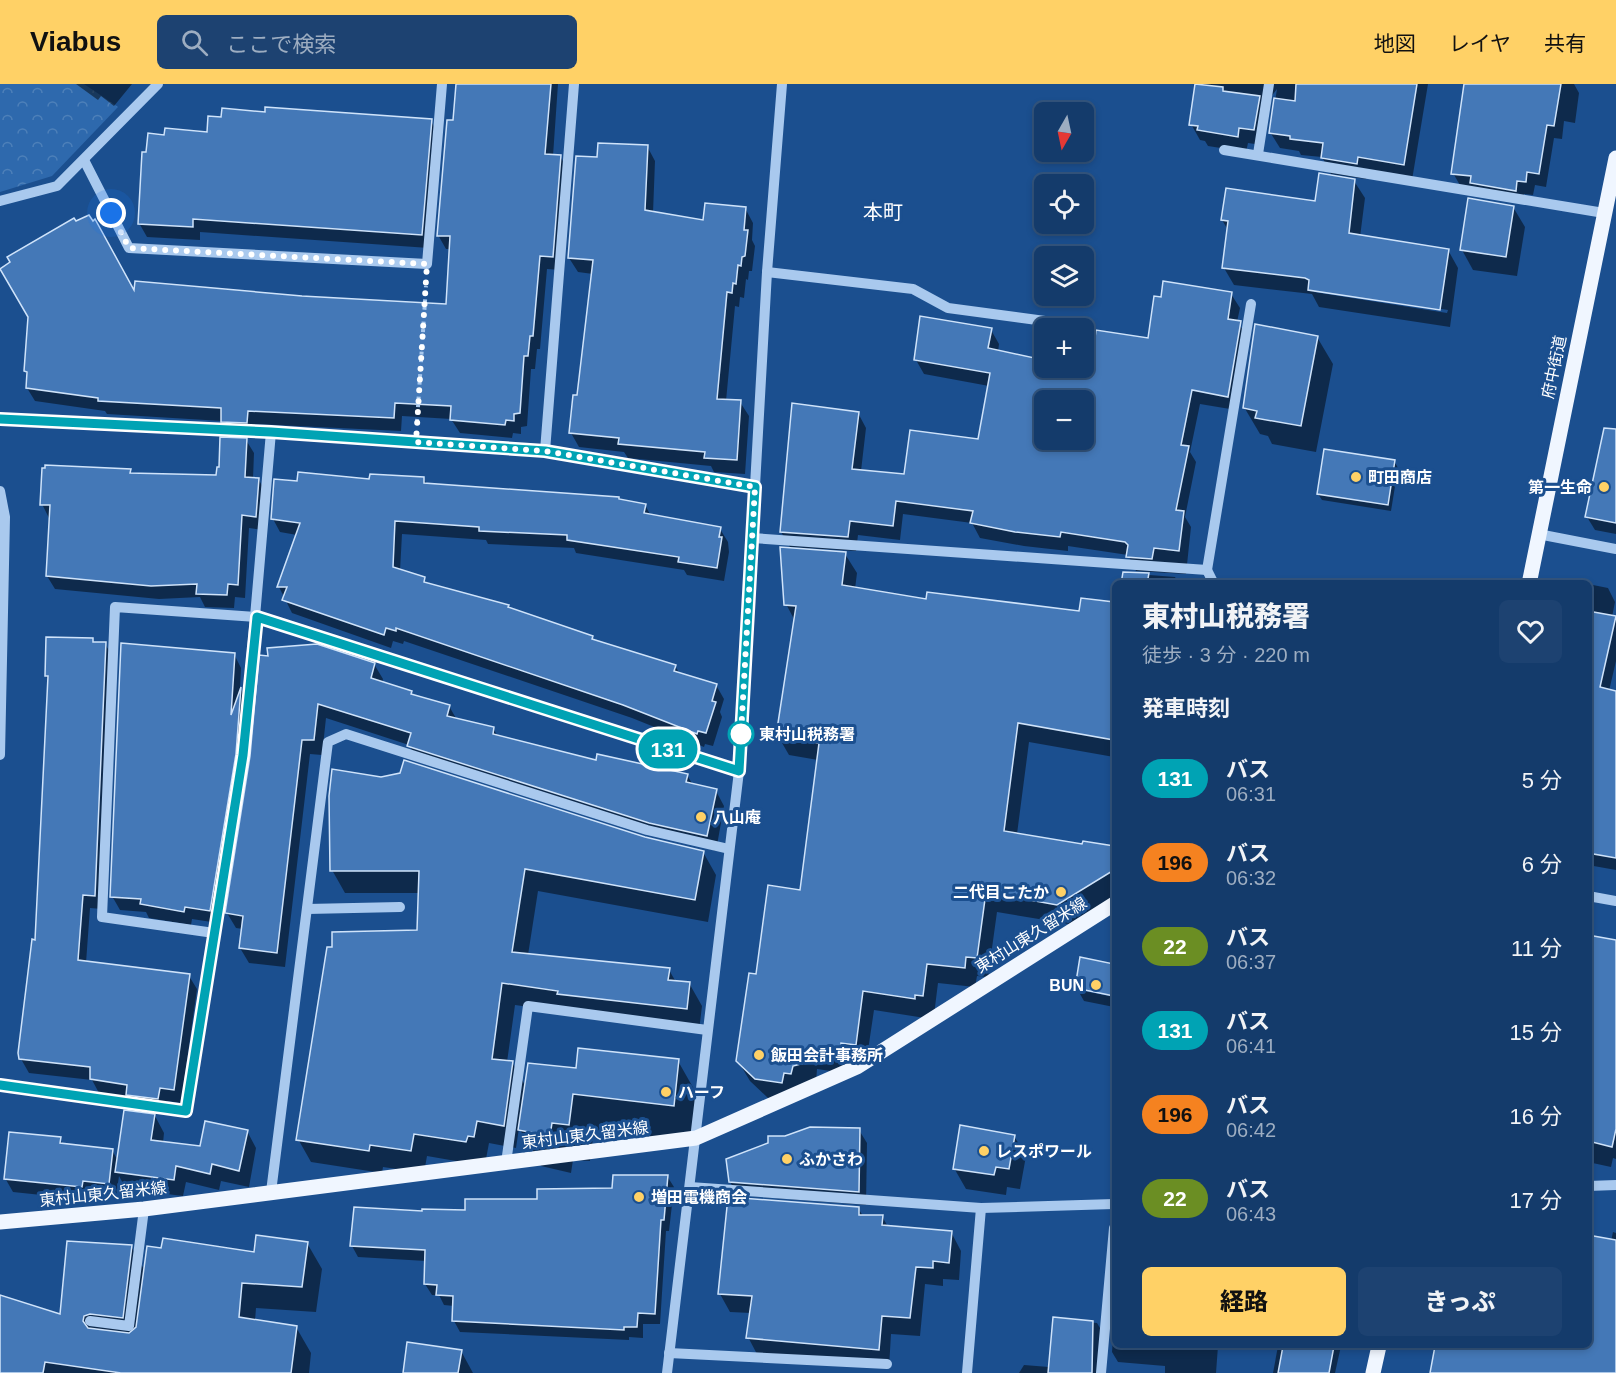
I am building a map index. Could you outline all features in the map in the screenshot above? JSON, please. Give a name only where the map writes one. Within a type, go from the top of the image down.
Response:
[{"type":"main road","name":"府中街道","points":[[1530,580],[1616,158]]},
{"type":"main road","name":"東村山東久留米線","points":[[0,1222],[144,1209],[696,1138],[857,1067],[1112,905]]},
{"type":"main road","points":[[1373,1373],[1379,1348]]},
{"type":"street","points":[[0,201],[57,186],[158,84]]},
{"type":"street","points":[[84,160],[129,248],[427,264],[442,84]]},
{"type":"street","points":[[545,451],[574,84]]},
{"type":"street","points":[[666,1373],[739,771],[767,272],[782,84]]},
{"type":"street","points":[[1258,154],[1269,84]]},
{"type":"street","points":[[1224,150],[1604,213]]},
{"type":"street","points":[[767,272],[913,289],[948,308],[1034,320]]},
{"type":"street","points":[[1212,580],[1207,570],[1251,304]]},
{"type":"street","points":[[0,419],[271,432],[545,451],[755,487]]},
{"type":"street","points":[[0,1085],[186,1111],[243,755],[257,617],[271,432]]},
{"type":"street","points":[[0,491],[5,517],[0,755]]},
{"type":"street","points":[[1539,534],[1616,549]]},
{"type":"street","points":[[752,538],[1207,570]]},
{"type":"street","points":[[214,933],[102,917],[115,607],[257,617],[739,771]]},
{"type":"street","points":[[271,1192],[328,742],[346,734],[647,830],[729,849]]},
{"type":"street","points":[[1592,897],[1616,901]]},
{"type":"street","points":[[307,909],[400,907]]},
{"type":"street","points":[[506,1162],[528,1006],[707,1030]]},
{"type":"street","points":[[1592,1186],[1616,1185]]},
{"type":"street","points":[[690,1187],[981,1209],[1112,1204]]},
{"type":"street","points":[[90,1321],[129,1326],[144,1209]]},
{"type":"street","points":[[967,1373],[981,1209]]},
{"type":"street","points":[[1101,1373],[1112,1250]]},
{"type":"street","points":[[669,1353],[887,1364]]},
{"type":"path","points":[[416,442],[427,264]]},
{"type":"green space","points":[[0,84],[84,84],[118,107],[52,176],[0,192]]},
{"type":"building","points":[[456,84],[551,84],[545,154],[561,155],[553,257],[540,256],[533,336],[530,336],[528,356],[524,356],[520,413],[514,414],[514,421],[506,420],[505,425],[450,420],[451,406],[395,403],[394,418],[248,411],[247,423],[221,422],[221,408],[98,401],[98,398],[26,388],[27,372],[24,371],[28,317],[0,269],[10,262],[7,257],[74,218],[76,221],[89,215],[93,221],[95,219],[134,290],[135,281],[302,296],[446,304],[450,236],[437,236],[447,120],[453,120]]},
{"type":"building","points":[[1195,84],[1223,87],[1223,91],[1260,96],[1254,130],[1239,128],[1238,137],[1197,130],[1198,126],[1189,125]]},
{"type":"building","points":[[1296,84],[1417,84],[1404,165],[1358,157],[1357,164],[1321,158],[1323,143],[1290,139],[1290,136],[1269,133],[1274,98],[1295,101]]},
{"type":"building","points":[[1464,84],[1561,84],[1554,126],[1547,125],[1539,174],[1527,172],[1526,182],[1517,181],[1516,191],[1470,183],[1471,176],[1451,174]]},
{"type":"building","points":[[265,107],[432,119],[422,235],[193,219],[193,227],[138,224],[142,152],[146,152],[148,133],[164,135],[165,128],[207,132],[208,116],[221,117],[222,108],[265,112]]},
{"type":"building","points":[[598,143],[648,145],[645,210],[703,220],[705,203],[746,207],[744,230],[748,230],[745,256],[742,257],[741,266],[738,265],[736,284],[733,283],[732,293],[727,292],[717,399],[741,400],[737,460],[704,458],[705,452],[618,444],[619,438],[569,433],[573,395],[577,395],[593,260],[568,258],[576,156],[597,157]]},
{"type":"building","points":[[1319,173],[1355,179],[1349,233],[1449,249],[1440,310],[1308,290],[1309,280],[1305,278],[1222,268],[1228,221],[1221,220],[1226,188],[1315,201]]},
{"type":"building","points":[[1468,198],[1514,206],[1506,257],[1460,250]]},
{"type":"building","points":[[1163,281],[1232,292],[1228,319],[1241,321],[1228,397],[1192,390],[1181,445],[1189,446],[1176,510],[1184,511],[1179,551],[1154,548],[1152,559],[1126,557],[1128,545],[1125,542],[1061,532],[1060,537],[1015,532],[970,523],[973,511],[896,501],[893,526],[850,521],[848,537],[780,532],[792,403],[859,412],[852,469],[904,474],[910,430],[978,439],[990,373],[914,360],[920,316],[992,328],[988,348],[1034,358],[1034,378],[1094,378],[1096,330],[1148,338],[1154,296],[1161,297]]},
{"type":"building","points":[[1255,324],[1318,336],[1301,426],[1255,418],[1257,411],[1243,408]]},
{"type":"building","name":"第一生命","points":[[1604,428],[1616,429],[1616,523],[1585,517]]},
{"type":"building","points":[[220,437],[247,438],[245,477],[259,478],[256,517],[242,515],[238,585],[228,584],[227,595],[196,594],[197,584],[151,586],[46,576],[50,505],[40,505],[42,468],[45,468],[45,465],[131,469],[130,473],[216,475],[217,467],[219,467]]},
{"type":"building","name":"町田商店","points":[[1324,449],[1395,460],[1388,505],[1317,494]]},
{"type":"building","points":[[298,472],[369,479],[370,474],[424,477],[424,483],[619,497],[619,499],[646,504],[644,513],[721,527],[719,537],[722,537],[717,568],[678,562],[679,557],[567,540],[567,535],[479,531],[479,527],[395,521],[393,567],[425,577],[424,582],[509,605],[508,607],[593,636],[592,639],[676,665],[674,671],[717,684],[712,701],[716,702],[706,733],[698,731],[697,734],[623,705],[396,628],[396,631],[386,628],[384,635],[282,600],[287,587],[277,587],[300,523],[271,519],[274,479],[297,481]]},
{"type":"building","points":[[780,547],[846,552],[842,585],[926,599],[927,592],[1079,611],[1081,598],[1112,602],[1112,740],[1018,723],[1004,831],[1082,844],[1083,841],[1112,846],[1112,871],[1057,905],[986,892],[977,958],[966,957],[965,968],[927,964],[923,996],[915,995],[915,999],[863,991],[856,1045],[841,1043],[840,1054],[806,1050],[805,1063],[793,1066],[791,1074],[784,1073],[782,1083],[755,1079],[736,1061],[749,973],[756,974],[768,885],[800,890],[819,743],[776,736],[796,606],[784,605]]},
{"type":"building","points":[[1123,572],[1149,573],[1148,580],[1122,580]]},
{"type":"building","points":[[1592,612],[1616,616],[1600,687],[1616,691],[1616,858],[1592,854]]},
{"type":"building","points":[[46,637],[93,638],[93,642],[106,642],[95,896],[83,895],[78,960],[190,974],[174,1090],[160,1088],[158,1099],[126,1095],[127,1085],[90,1079],[90,1067],[19,1059],[32,939],[35,940],[48,676],[45,676]]},
{"type":"building","points":[[121,643],[235,653],[231,715],[241,687],[236,754],[210,911],[185,907],[184,912],[140,904],[141,899],[110,897]]},
{"type":"building","points":[[317,644],[375,663],[371,678],[412,691],[411,694],[450,705],[447,716],[494,727],[493,734],[596,760],[597,754],[688,774],[686,782],[717,789],[707,836],[649,823],[407,746],[411,733],[318,704],[314,740],[302,740],[277,953],[239,948],[243,916],[225,913],[250,756],[259,655],[268,656],[267,648]]},
{"type":"building","points":[[404,760],[645,837],[704,851],[695,900],[525,869],[512,952],[670,968],[668,980],[690,982],[687,1009],[557,994],[558,991],[502,983],[492,1059],[513,1061],[504,1126],[477,1121],[474,1137],[468,1136],[466,1142],[414,1134],[411,1151],[370,1145],[369,1151],[296,1140],[327,947],[332,947],[332,932],[417,930],[419,871],[330,871],[329,796],[332,769],[381,777],[400,773]]},
{"type":"building","points":[[1592,936],[1616,940],[1616,1129],[1612,1147],[1592,1142]]},
{"type":"building","points":[[1080,957],[1112,964],[1112,996],[1075,988]]},
{"type":"building","points":[[578,1048],[679,1059],[674,1106],[573,1094],[569,1125],[552,1123],[550,1136],[518,1130],[528,1063],[576,1068]]},
{"type":"building","points":[[124,1110],[155,1114],[151,1140],[200,1146],[205,1121],[248,1130],[239,1171],[212,1164],[210,1174],[176,1166],[174,1180],[115,1172]]},
{"type":"building","name":"レスポワール","points":[[960,1125],[1015,1135],[1009,1169],[996,1167],[994,1175],[953,1169]]},
{"type":"building","points":[[810,1127],[860,1128],[859,1192],[729,1182],[726,1159],[768,1143],[768,1136],[785,1136]]},
{"type":"building","points":[[9,1132],[61,1137],[60,1143],[113,1149],[109,1184],[83,1181],[82,1187],[4,1179]]},
{"type":"building","points":[[613,1175],[668,1175],[664,1220],[661,1220],[655,1314],[638,1313],[637,1327],[624,1327],[624,1330],[452,1321],[453,1296],[436,1295],[437,1285],[424,1284],[425,1250],[350,1246],[354,1207],[422,1211],[422,1209],[465,1210],[465,1199],[537,1199],[537,1189],[612,1188]]},
{"type":"building","points":[[728,1197],[859,1207],[859,1215],[883,1215],[882,1225],[952,1231],[949,1263],[933,1261],[933,1268],[916,1267],[910,1318],[882,1316],[879,1350],[746,1338],[752,1296],[718,1294]]},
{"type":"building","points":[[256,1235],[308,1242],[302,1287],[242,1283],[239,1317],[297,1326],[291,1373],[121,1373],[45,1362],[43,1373],[0,1373],[0,1295],[60,1314],[67,1241],[132,1245],[123,1318],[90,1314],[84,1316],[83,1321],[88,1328],[129,1333],[136,1327],[147,1246],[161,1248],[163,1238],[254,1252]]},
{"type":"building","points":[[1592,1236],[1616,1240],[1616,1373],[1430,1373],[1435,1348],[1592,1348]]},
{"type":"building","points":[[1053,1317],[1093,1321],[1092,1373],[1048,1373]]},
{"type":"building","points":[[407,1342],[462,1350],[458,1373],[403,1373]]},
{"type":"building","points":[[1283,1348],[1334,1348],[1329,1373],[1278,1373]]},
{"type":"bus line","name":"131","points":[[0,419],[271,432],[545,451],[755,487],[739,771],[257,617],[243,755],[186,1111],[0,1085]]},
{"type":"place","name":"町田商店","points":[[1356,477]]},
{"type":"place","name":"第一生命","points":[[1604,487]]},
{"type":"place","name":"東村山税務署","points":[[741,734]]},
{"type":"place","name":"八山庵","points":[[701,817]]},
{"type":"place","name":"二代目こたか","points":[[1061,892]]},
{"type":"place","name":"BUN","points":[[1096,985]]},
{"type":"place","name":"飯田会計事務所","points":[[759,1055]]},
{"type":"place","name":"ハーフ","points":[[666,1092]]},
{"type":"place","name":"レスポワール","points":[[984,1151]]},
{"type":"place","name":"ふかさわ","points":[[787,1159]]},
{"type":"place","name":"増田電機商会","points":[[639,1197]]},
{"type":"district","name":"本町","points":[[883,212]]},
{"type":"route","points":[[111,213],[129,248],[427,264],[416,442],[545,451],[755,487],[741,734]]}]
